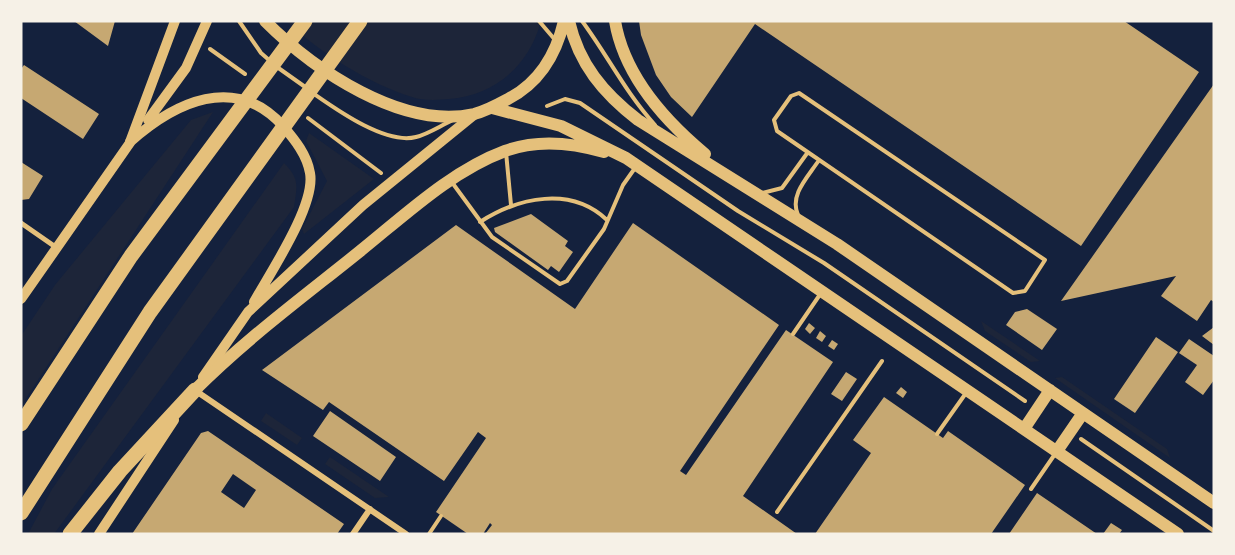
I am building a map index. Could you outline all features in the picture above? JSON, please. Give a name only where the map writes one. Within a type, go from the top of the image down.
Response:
[{"type":"highway","points":[[21,424],[130,256],[305,21]]},
{"type":"highway","points":[[21,513],[150,312],[360,21]]},
{"type":"highway","points":[[70,534],[120,471],[195,390]]},
{"type":"main road","points":[[130,142],[175,21]]},
{"type":"main road","points":[[21,299],[130,142],[169,94],[186,68],[207,21]]},
{"type":"main road","points":[[265,21],[284,39],[341,80],[389,104],[436,116],[470,115],[492,108],[520,93],[543,71],[559,44],[564,21]]},
{"type":"main road","points":[[569,21],[574,43],[597,82],[615,103],[668,139],[801,221],[1214,503]]},
{"type":"main road","points":[[615,21],[624,54],[644,89],[685,136],[728,175]]},
{"type":"main road","points":[[99,534],[248,312],[306,204],[310,174],[298,144],[268,112],[237,97],[207,98],[180,105],[154,120],[130,142]]},
{"type":"main road","points":[[492,108],[561,126],[626,158],[1179,534]]},
{"type":"main road","points":[[248,312],[363,206],[470,115]]},
{"type":"main road","points":[[195,390],[242,344],[451,181],[505,151],[536,144],[561,143],[626,158]]},
{"type":"main road","points":[[1024,429],[1050,390]]},
{"type":"main road","points":[[1057,451],[1083,413]]},
{"type":"street","points":[[21,223],[57,248]]},
{"type":"street","points":[[195,390],[406,534]]},
{"type":"street","points":[[353,534],[370,509]]},
{"type":"lane","points":[[239,21],[261,53],[279,69],[360,124],[393,135],[414,138],[470,115]]},
{"type":"lane","points":[[539,21],[559,44]]},
{"type":"lane","points":[[582,21],[596,39],[616,76],[640,109],[668,139]]},
{"type":"lane","points":[[794,94],[803,94],[1045,260],[1025,291],[1013,293],[808,152],[775,128],[774,120],[794,94]]},
{"type":"lane","points":[[505,151],[511,205]]},
{"type":"lane","points":[[757,193],[769,193],[782,188],[808,152]]},
{"type":"lane","points":[[801,221],[795,208],[795,198],[819,160]]},
{"type":"lane","points":[[451,181],[492,237],[560,284],[567,281],[608,220],[623,185],[637,165]]},
{"type":"lane","points":[[480,222],[511,205],[530,201],[566,199],[590,207],[608,220]]},
{"type":"lane","points":[[793,334],[823,291]]},
{"type":"lane","points":[[937,434],[968,390]]},
{"type":"lane","points":[[1031,489],[1057,451]]},
{"type":"lane","points":[[429,534],[441,516]]},
{"type":"path","points":[[777,512],[882,361]]},
{"type":"shaded area","points":[[286,21],[541,21],[528,52],[508,75],[481,91],[466,96],[430,100],[395,91],[345,66]]},
{"type":"shaded area","points":[[213,112],[21,406],[21,336],[55,285],[191,120]]},
{"type":"shaded area","points":[[309,133],[374,179],[304,234],[302,229],[327,181],[306,141]]},
{"type":"shaded area","points":[[284,163],[295,178],[294,207],[54,534],[28,534],[52,489]]},
{"type":"shaded area","points":[[981,321],[1040,361],[1031,362],[985,331]]},
{"type":"shaded area","points":[[1062,377],[1167,449],[1170,458],[1055,378]]},
{"type":"shaded area","points":[[266,413],[302,438],[297,445],[261,421]]},
{"type":"shaded area","points":[[330,457],[389,497],[375,498],[325,464]]},
{"type":"building","points":[[74,21],[115,21],[108,46]]},
{"type":"building","points":[[639,21],[1124,21],[1199,72],[1081,246],[755,24],[692,117],[671,97],[656,75],[641,35]]},
{"type":"building","points":[[24,65],[99,114],[83,139],[21,98],[21,69]]},
{"type":"building","points":[[1214,84],[1214,302],[1211,300],[1197,321],[1161,296],[1176,276],[1061,301]]},
{"type":"building","points":[[21,162],[43,176],[29,199],[21,200]]},
{"type":"building","points":[[531,214],[568,241],[565,246],[573,252],[559,272],[551,266],[548,270],[495,232],[494,228]]},
{"type":"building","points":[[633,223],[779,325],[680,471],[686,475],[786,330],[833,362],[743,496],[797,534],[485,534],[492,525],[490,523],[483,534],[468,534],[436,512],[486,438],[478,432],[444,481],[329,402],[323,410],[262,370],[456,225],[575,309]]},
{"type":"building","points":[[1027,309],[1057,329],[1042,350],[1006,325],[1015,312]]},
{"type":"building","points":[[809,323],[815,328],[810,334],[805,329]]},
{"type":"building","points":[[1214,327],[1214,345],[1202,336]]},
{"type":"building","points":[[820,331],[826,336],[822,342],[816,338]]},
{"type":"building","points":[[1156,337],[1178,352],[1135,413],[1114,399]]},
{"type":"building","points":[[1189,339],[1214,356],[1214,380],[1203,395],[1185,382],[1197,365],[1179,353]]},
{"type":"building","points":[[832,340],[838,344],[834,350],[828,346]]},
{"type":"building","points":[[846,372],[857,379],[842,401],[831,394]]},
{"type":"building","points":[[901,387],[907,392],[903,398],[896,393]]},
{"type":"building","points":[[884,397],[943,438],[948,431],[1025,485],[991,534],[815,534],[871,453],[853,440]]},
{"type":"building","points":[[330,411],[396,457],[380,481],[313,436]]},
{"type":"building","points":[[208,431],[344,524],[337,534],[132,534],[201,433]],"holes":[[[233,474],[256,490],[244,508],[221,492]]]},
{"type":"building","points":[[1037,493],[1097,534],[1009,534]]},
{"type":"building","points":[[1111,523],[1122,530],[1119,534],[1103,534]]}]
